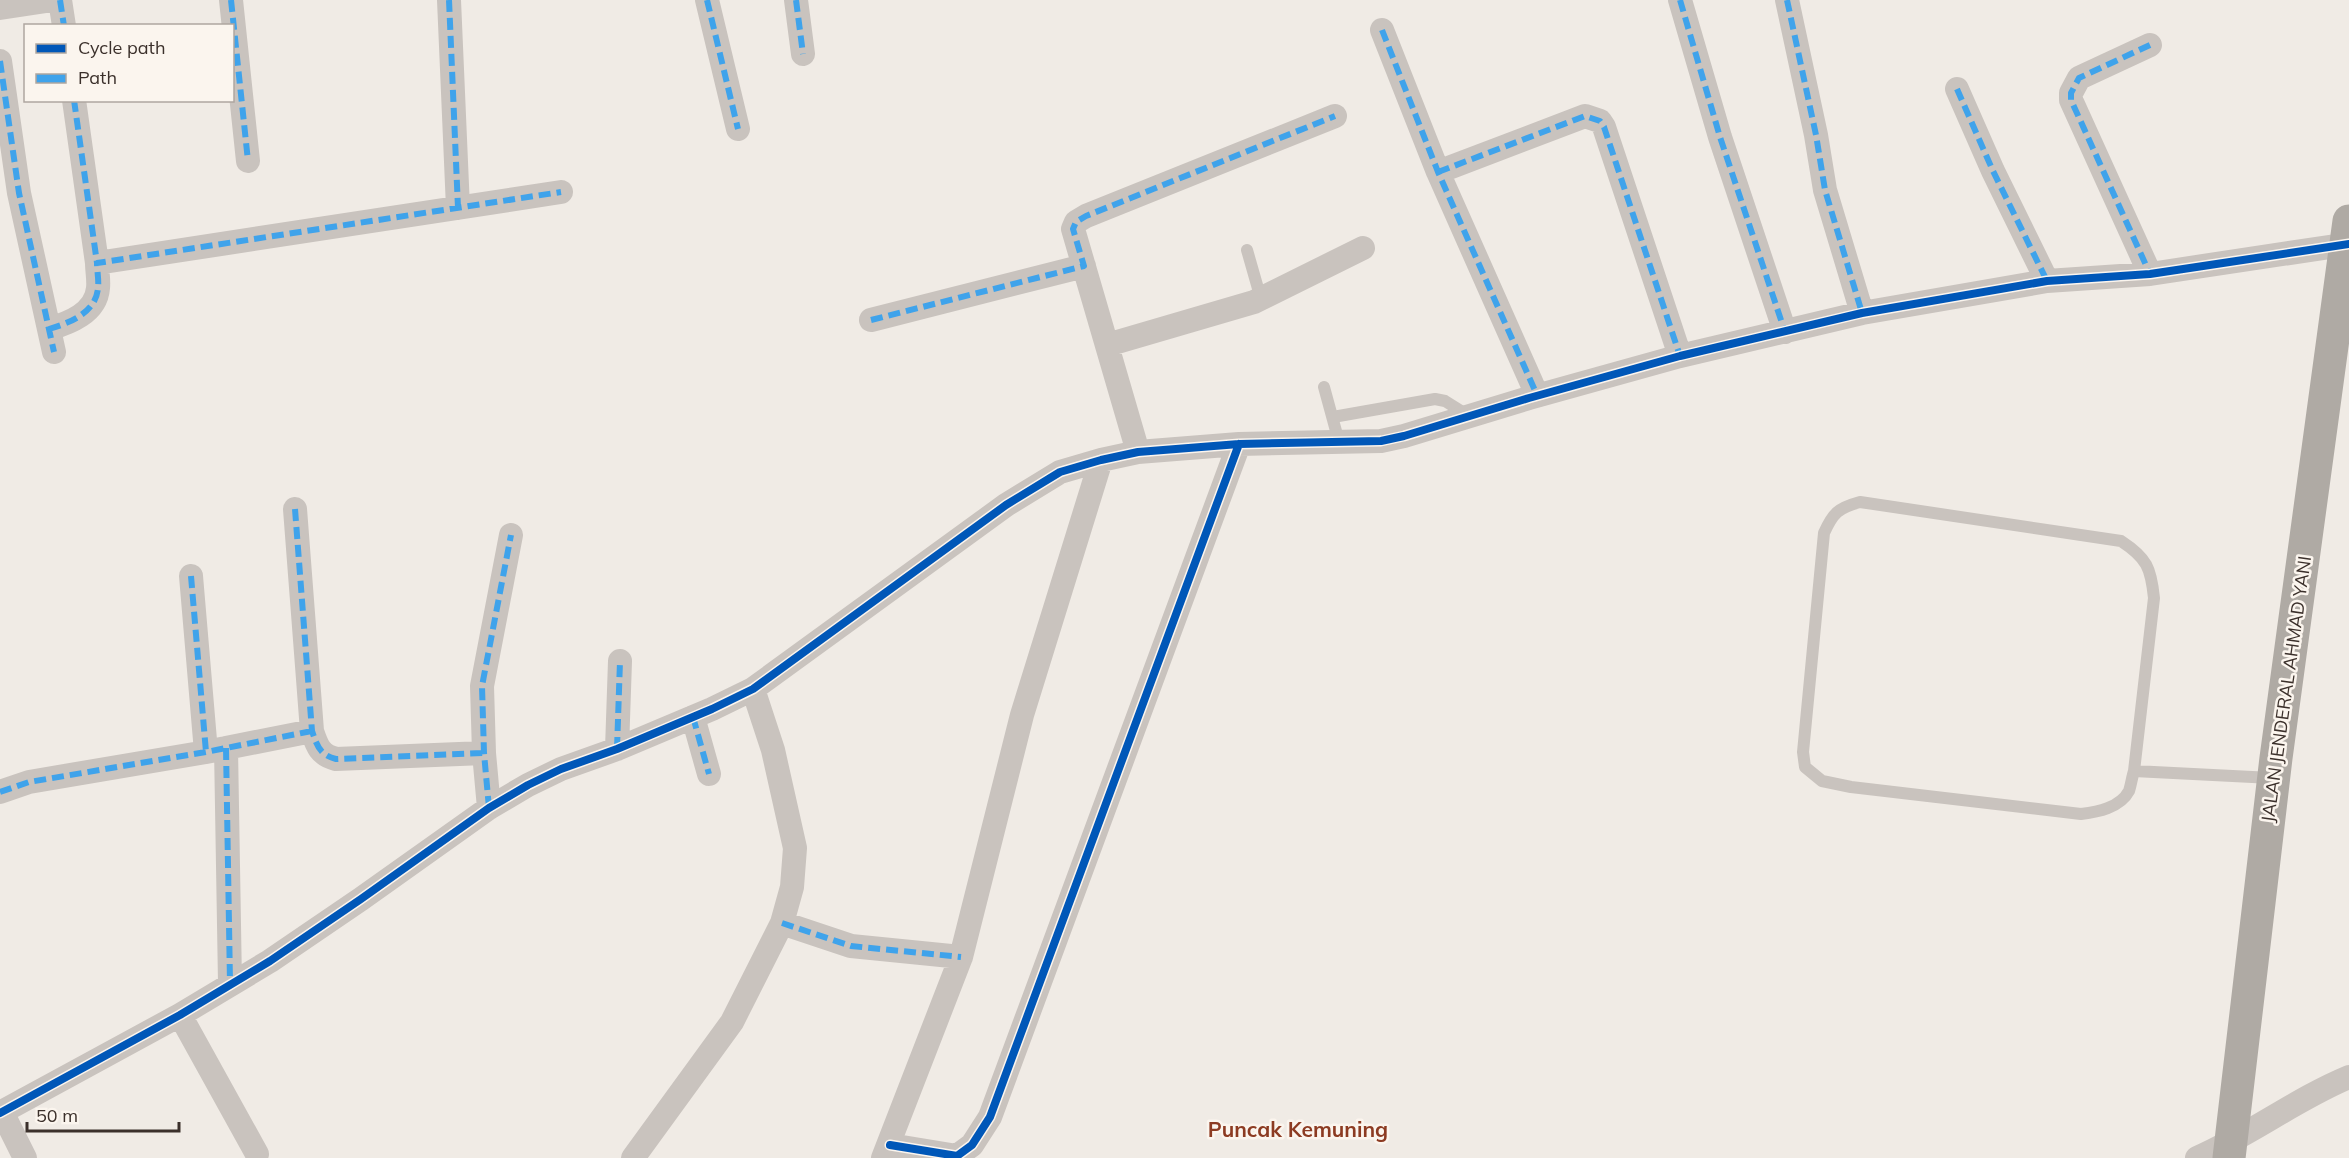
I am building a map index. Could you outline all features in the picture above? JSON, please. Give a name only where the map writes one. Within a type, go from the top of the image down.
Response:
[{"type":"highway","name":"JALAN JENDERAL AHMAD YANI","points":[[2230,1150],[2273,778],[2348,237]]},
{"type":"street","points":[[0,8],[52,0]]},
{"type":"street","points":[[60,0],[63,24]]},
{"type":"street","points":[[231,0],[234,24]]},
{"type":"street","points":[[449,0],[458,208]]},
{"type":"street","points":[[706,0],[738,129]]},
{"type":"street","points":[[796,0],[803,54]]},
{"type":"street","points":[[1680,0],[1720,136],[1785,332]]},
{"type":"street","points":[[1787,0],[1816,135],[1825,190],[1862,313]]},
{"type":"street","points":[[234,28],[248,161]]},
{"type":"street","points":[[1382,30],[1438,172],[1537,395]]},
{"type":"street","points":[[2150,45],[2079,78],[2074,85],[2071,100],[2150,274]]},
{"type":"street","points":[[0,61],[19,193],[52,340],[88,309],[98,288],[97,263],[74,102]]},
{"type":"street","points":[[1958,89],[1997,179],[2047,281]]},
{"type":"street","points":[[1138,452],[1073,229],[1076,222],[1335,116]]},
{"type":"street","points":[[1438,172],[1585,116],[1600,121],[1604,127],[1680,356]]},
{"type":"street","points":[[97,263],[561,192]]},
{"type":"street","points":[[25,1158],[1,1112],[180,1015],[270,961],[489,807],[561,769],[617,749],[753,689],[1006,505],[1060,472],[1138,452],[1239,444],[1381,441],[1680,356],[1862,313],[2047,281],[2150,274],[2348,237]]},
{"type":"street","points":[[1107,345],[1237,309],[1363,248]]},
{"type":"street","points":[[871,320],[1052,272],[1084,266]]},
{"type":"street","points":[[1101,460],[1022,715],[961,957],[887,1151],[957,1155],[972,1145],[990,1118],[1239,444]]},
{"type":"street","points":[[295,509],[312,731],[317,746],[324,756],[336,759],[484,753]]},
{"type":"street","points":[[489,807],[484,753],[482,687],[511,535]]},
{"type":"street","points":[[191,576],[216,750],[230,983]]},
{"type":"street","points":[[617,749],[620,661]]},
{"type":"street","points":[[633,1158],[732,1022],[782,923],[792,887],[795,848],[773,750],[753,689]]},
{"type":"street","points":[[693,717],[709,774]]},
{"type":"street","points":[[0,792],[29,782],[312,731]]},
{"type":"street","points":[[782,923],[851,946],[961,957]]},
{"type":"street","points":[[180,1015],[257,1154]]},
{"type":"street","points":[[2197,1158],[2230,1150],[2329,1086],[2349,1077]]},
{"type":"lane","points":[[1247,250],[1261,299]]},
{"type":"lane","points":[[1324,387],[1339,442]]},
{"type":"lane","points":[[1333,417],[1435,399],[1445,401],[1470,416]]},
{"type":"lane","points":[[1860,502],[2121,541],[2139,553],[2151,571],[2154,598],[2134,771],[2128,792],[2114,804],[2100,812],[2081,814],[1851,787],[1822,781],[1805,767],[1803,752],[1824,533],[1832,515],[1846,505],[1860,502]]},
{"type":"lane","points":[[2134,771],[2273,778]]},
{"type":"marked path","points":[[60,0],[64,24]]},
{"type":"marked path","points":[[231,0],[234,24]]},
{"type":"marked path","points":[[449,0],[458,208]]},
{"type":"marked path","points":[[707,0],[738,129]]},
{"type":"marked path","points":[[796,0],[803,54]]},
{"type":"marked path","points":[[1680,0],[1720,137],[1785,332]]},
{"type":"marked path","points":[[1787,0],[1816,135],[1825,190],[1862,313]]},
{"type":"marked path","points":[[234,28],[248,161]]},
{"type":"marked path","points":[[1382,30],[1438,172],[1537,395]]},
{"type":"marked path","points":[[2150,45],[2079,78],[2071,93],[2071,100],[2150,274]]},
{"type":"marked path","points":[[0,61],[19,193],[54,352]]},
{"type":"marked path","points":[[1957,89],[1993,171],[2047,281]]},
{"type":"marked path","points":[[74,102],[97,263]]},
{"type":"marked path","points":[[871,320],[1084,266],[1073,229],[1076,222],[1086,216],[1335,116]]},
{"type":"marked path","points":[[1438,172],[1585,116],[1600,121],[1604,127],[1680,356]]},
{"type":"marked path","points":[[49,329],[80,316],[92,304],[98,288],[97,263],[561,192]]},
{"type":"marked path","points":[[295,509],[312,731],[320,749],[326,755],[336,759],[484,753]]},
{"type":"marked path","points":[[489,808],[484,753],[482,686],[511,535]]},
{"type":"marked path","points":[[191,576],[206,752]]},
{"type":"marked path","points":[[617,749],[620,661]]},
{"type":"marked path","points":[[693,717],[709,774]]},
{"type":"marked path","points":[[0,792],[29,782],[206,752],[312,731]]},
{"type":"marked path","points":[[226,748],[230,983]]},
{"type":"marked path","points":[[782,923],[851,946],[961,957]]},
{"type":"cycle path","points":[[0,1113],[180,1015],[270,961],[489,808],[528,785],[561,769],[617,749],[712,709],[753,689],[1006,505],[1060,472],[1138,452],[1239,444],[1381,441],[1680,356],[1862,313],[2047,281],[2150,274],[2349,244]]},
{"type":"cycle path","points":[[890,1145],[957,1156],[972,1145],[990,1117],[1239,444]]},
{"type":"district","name":"Puncak Kemuning","points":[[1298,1129]]}]
